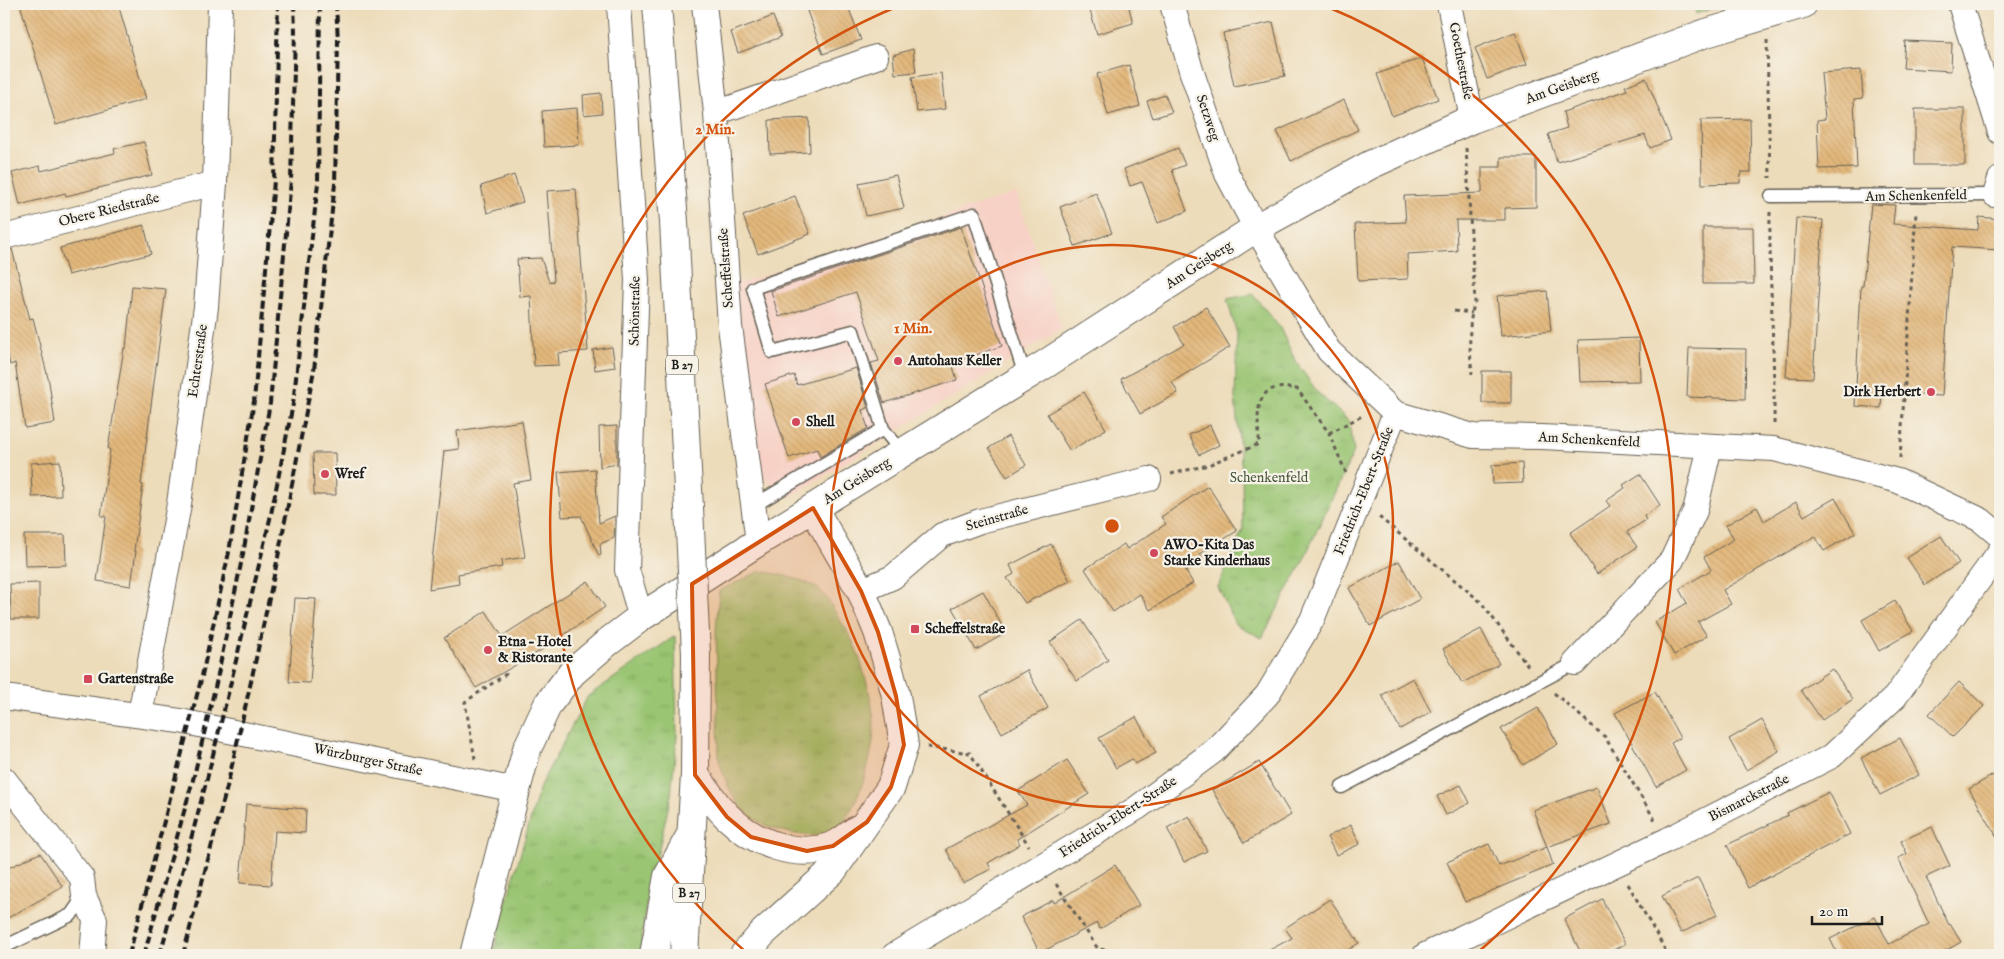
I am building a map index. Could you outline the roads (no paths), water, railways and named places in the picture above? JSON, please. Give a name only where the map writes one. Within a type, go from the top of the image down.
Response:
[{"type":"main road","name":"B 27","points":[[657,4],[674,231],[696,654],[693,830],[684,955]]},
{"type":"main road","name":"Am Geisberg","points":[[641,617],[1026,376],[1256,228],[1370,164],[1472,119],[1703,34],[1803,4]]},
{"type":"main road","points":[[744,955],[763,933],[833,870],[892,786],[904,745],[896,696],[888,662],[878,632],[861,591],[813,508]]},
{"type":"main road","points":[[474,955],[527,749],[548,704],[572,673],[641,617]]},
{"type":"main road","points":[[695,775],[727,817],[751,837],[781,848],[807,851],[833,846],[867,822]]},
{"type":"main road","points":[[654,955],[668,876],[693,830]]},
{"type":"street","name":"Echterstraße","points":[[140,715],[178,504],[206,307],[215,183],[220,4]]},
{"type":"street","name":"Schönstraße","points":[[619,4],[637,280],[627,570],[641,617]]},
{"type":"street","name":"Scheffelstraße","points":[[704,4],[716,113],[730,326],[758,542]]},
{"type":"street","name":"Setzweg","points":[[1172,4],[1191,70],[1227,174],[1256,228]]},
{"type":"street","name":"Goethestraße","points":[[1449,4],[1472,119]]},
{"type":"street","points":[[1960,4],[2000,132]]},
{"type":"street","points":[[716,113],[876,57]]},
{"type":"street","name":"Obere Riedstraße","points":[[4,237],[215,183]]},
{"type":"street","name":"Am Schenkenfeld","points":[[1256,228],[1329,350],[1391,409],[1473,436],[1542,437],[1774,449],[1898,481],[1980,520],[2000,536]]},
{"type":"street","name":"Friedrich-Ebert-Straße","points":[[894,955],[1137,808],[1214,750],[1267,695],[1312,620],[1360,500],[1391,409]]},
{"type":"street","points":[[1575,663],[1672,560],[1695,512],[1710,446]]},
{"type":"street","name":"Steinstraße","points":[[861,591],[892,578],[942,535],[980,521],[1149,479]]},
{"type":"street","name":"Bismarckstraße","points":[[1425,955],[1667,840],[1832,756],[1895,697],[2000,551]]},
{"type":"street","name":"Würzburger Straße","points":[[4,697],[140,715],[249,734],[516,790]]},
{"type":"street","points":[[4,779],[82,878],[84,896],[95,920],[92,955]]},
{"type":"lane","name":"Am Schenkenfeld","points":[[1771,196],[1999,190]]},
{"type":"lane","points":[[902,452],[883,429],[853,331],[772,352],[753,288],[974,214],[1026,376]]},
{"type":"lane","points":[[753,506],[883,429]]},
{"type":"lane","points":[[1342,787],[1575,663]]},
{"type":"lane","points":[[4,947],[71,915],[84,896]]},
{"type":"railway","points":[[129,955],[202,676],[229,552],[254,401],[274,181],[278,4]]},
{"type":"railway","points":[[144,955],[194,776],[217,679],[243,554],[270,403],[291,180],[294,4]]},
{"type":"railway","points":[[160,955],[229,690],[270,519],[293,404],[318,183],[320,4]]},
{"type":"railway","points":[[183,955],[227,787],[250,686],[278,557],[314,370],[335,184],[338,41],[336,4]]},
{"type":"place","name":"Autohaus Keller","points":[[898,361]]},
{"type":"place","name":"Dirk Herbert","points":[[1931,392]]},
{"type":"place","name":"Shell","points":[[796,422]]},
{"type":"place","name":"Wref","points":[[325,474]]},
{"type":"place","name":"AWO-Kita Das Starke Kinderhaus","points":[[1154,553]]},
{"type":"place","name":"Scheffelstraße","points":[[915,629]]},
{"type":"place","name":"Etna – Hotel & Ristorante","points":[[488,650]]},
{"type":"place","name":"Gartenstraße","points":[[88,679]]},
{"type":"park label","name":"Schenkenfeld","points":[[1269,478]]}]
